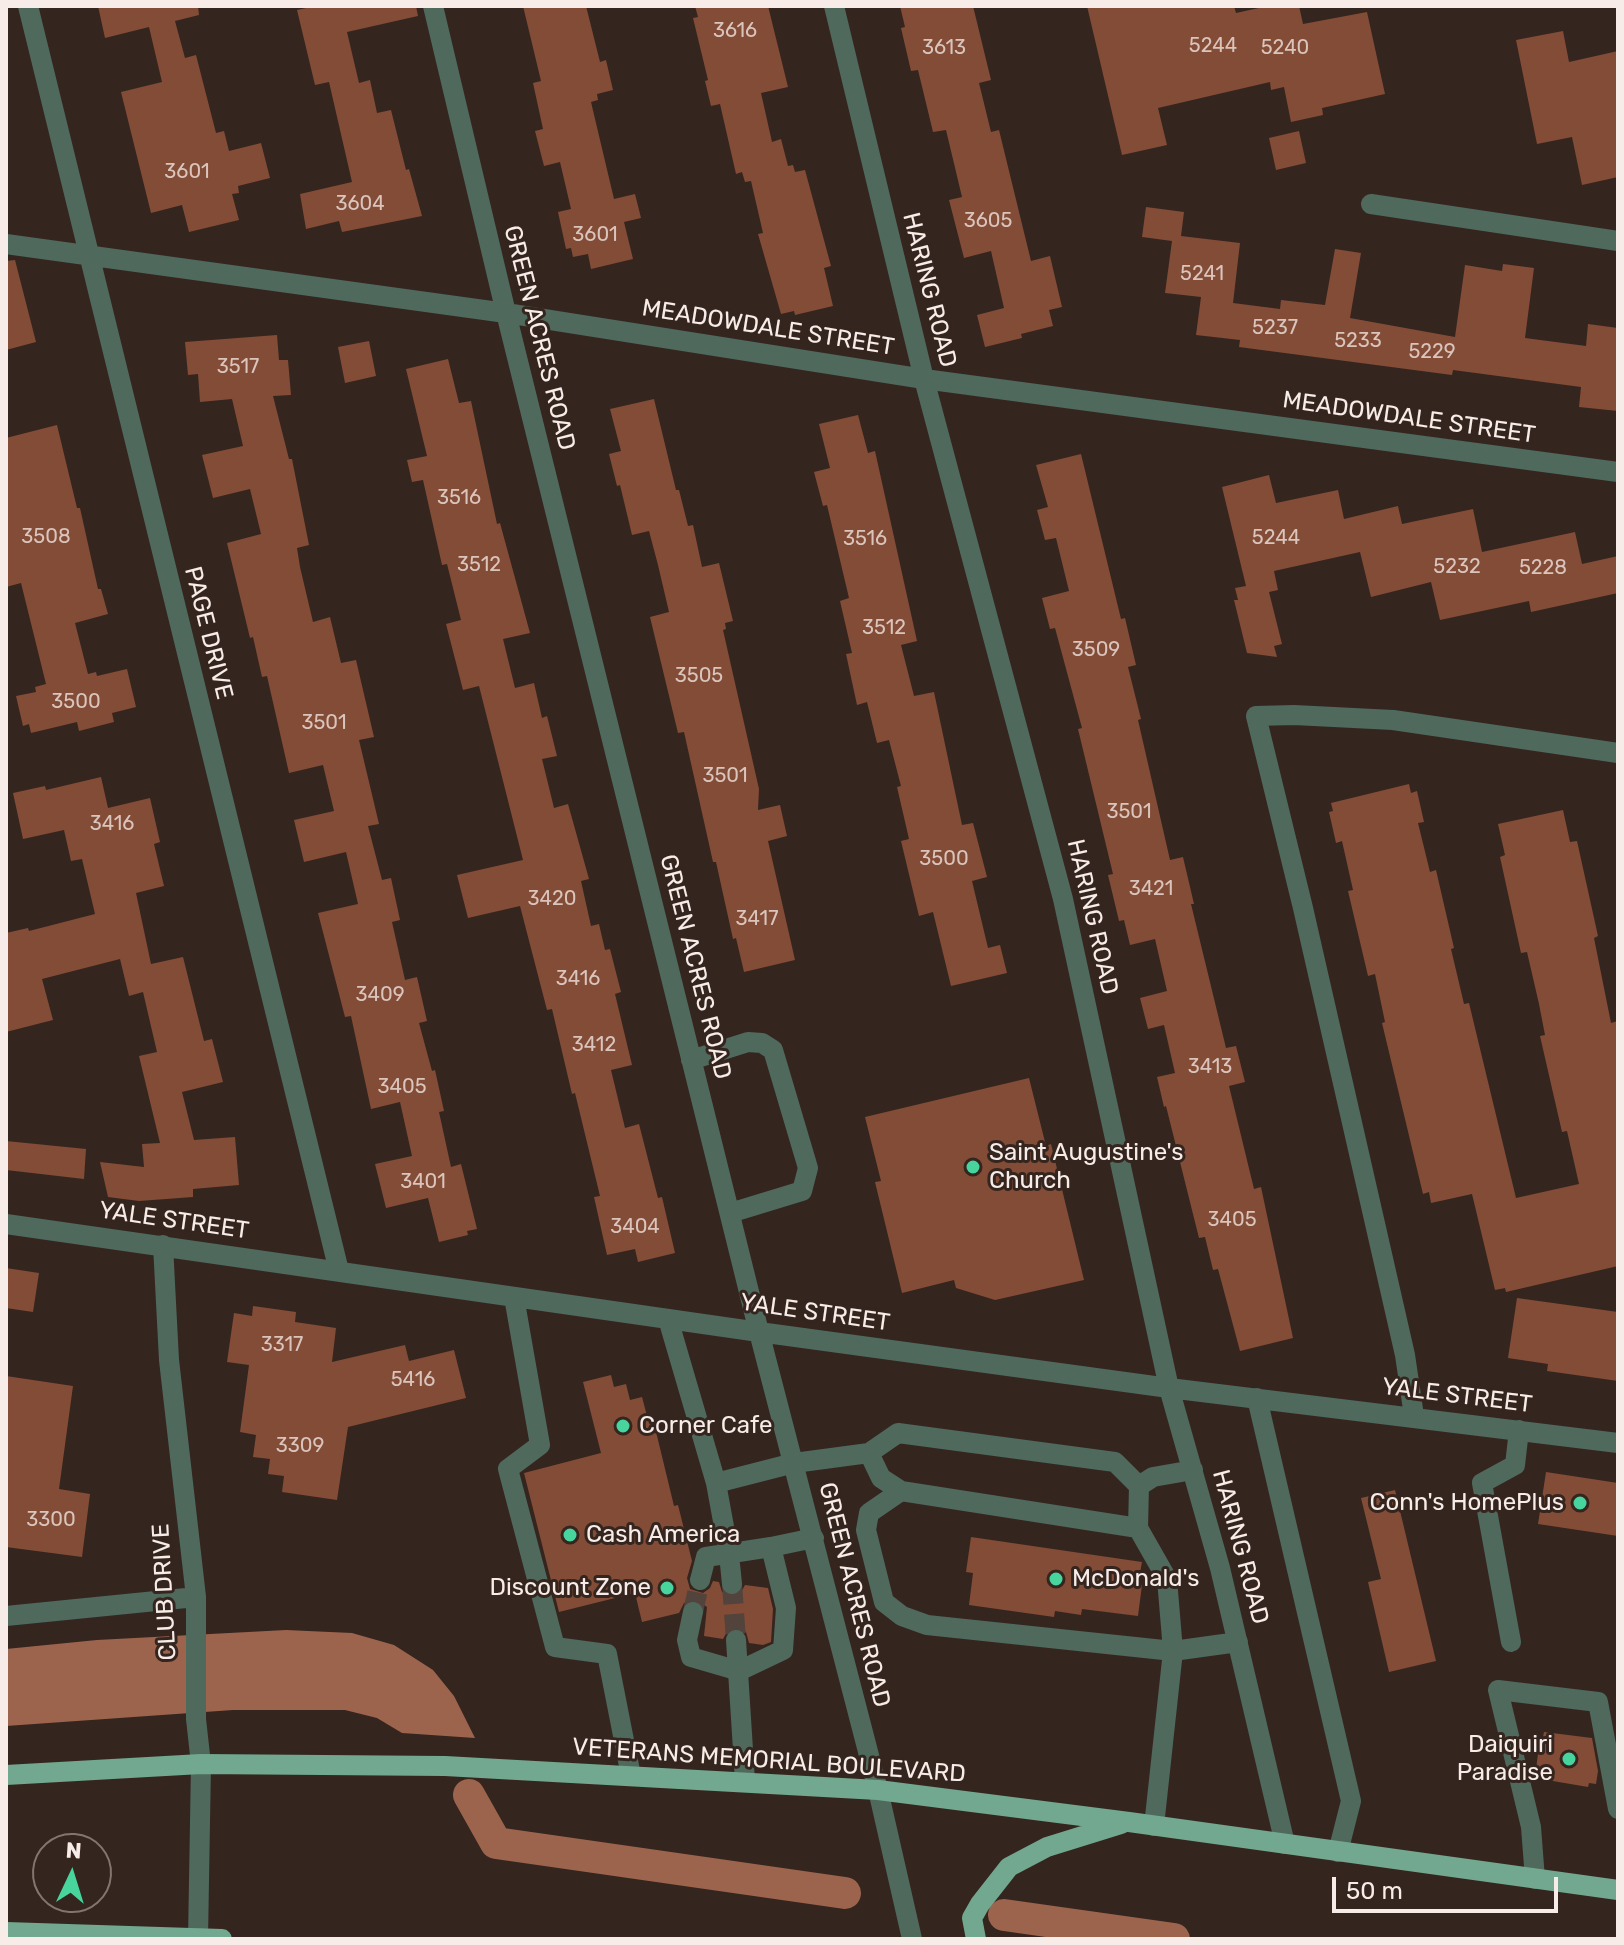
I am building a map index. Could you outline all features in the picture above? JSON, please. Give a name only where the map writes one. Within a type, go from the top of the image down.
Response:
[{"type":"main road","name":"VETERANS MEMORIAL BOULEVARD","points":[[6,1775],[201,1764],[445,1766],[878,1790],[1618,1890]]},
{"type":"main road","points":[[976,1939],[972,1918],[1009,1867],[1047,1847],[1129,1822]]},
{"type":"main road","points":[[6,1932],[222,1939]]},
{"type":"street","name":"PAGE DRIVE","points":[[28,6],[339,1271]]},
{"type":"street","name":"GREEN ACRES ROAD","points":[[433,6],[691,1060],[878,1790],[912,1939]]},
{"type":"street","name":"HARING ROAD","points":[[834,6],[924,379],[1063,899],[1169,1388],[1220,1568],[1285,1844]]},
{"type":"street","points":[[1371,204],[1618,241]]},
{"type":"street","name":"MEADOWDALE STREET","points":[[6,244],[506,313],[924,379],[1618,472]]},
{"type":"street","points":[[1414,1416],[1405,1355],[1256,716],[1393,720],[1618,753]]},
{"type":"street","points":[[691,1060],[748,1042],[762,1043],[773,1050],[808,1168],[802,1191],[730,1213]]},
{"type":"street","name":"YALE STREET","points":[[6,1224],[1169,1388],[1618,1443]]},
{"type":"street","name":"CLUB DRIVE","points":[[163,1245],[169,1360],[196,1597],[196,1719],[201,1764],[198,1938]]},
{"type":"street","points":[[514,1297],[540,1445],[508,1469],[555,1647],[607,1654],[631,1776]]},
{"type":"street","points":[[668,1319],[716,1483],[732,1584]]},
{"type":"street","points":[[1257,1398],[1351,1801],[1338,1852]]},
{"type":"street","points":[[1511,1642],[1482,1483],[1515,1465],[1519,1430]]},
{"type":"street","points":[[716,1483],[794,1463],[869,1453],[898,1433],[1115,1462],[1139,1486],[1138,1528],[1167,1579],[1173,1651],[1154,1826]]},
{"type":"street","points":[[869,1453],[881,1478],[901,1491],[1138,1528]]},
{"type":"street","points":[[1139,1486],[1153,1477],[1193,1470]]},
{"type":"street","points":[[901,1491],[869,1513],[866,1530],[884,1602],[902,1616],[927,1625],[1173,1651],[1238,1642]]},
{"type":"street","points":[[700,1580],[706,1557],[814,1538]]},
{"type":"street","points":[[693,1612],[687,1640],[691,1657],[739,1671],[783,1650],[786,1608],[771,1547]]},
{"type":"street","points":[[6,1616],[196,1597]]},
{"type":"street","points":[[736,1640],[745,1781]]},
{"type":"street","points":[[1535,1879],[1531,1827],[1498,1690],[1598,1702],[1618,1809]]},
{"type":"shaded area","points":[[286,1630],[352,1633],[394,1645],[433,1670],[454,1696],[475,1738],[402,1733],[377,1718],[345,1710],[233,1710],[6,1726],[6,1649],[97,1640]]},
{"type":"building","points":[[98,6],[198,6],[199,15],[175,21],[185,58],[196,55],[216,133],[224,131],[229,151],[261,143],[270,178],[238,186],[239,193],[232,194],[239,220],[189,232],[182,205],[151,213],[121,92],[162,82],[149,27],[105,38]]},
{"type":"building","points":[[315,6],[416,6],[418,16],[347,32],[359,83],[370,80],[377,113],[391,110],[406,170],[409,169],[422,216],[342,232],[339,221],[306,229],[300,194],[352,182],[329,82],[315,85],[297,10]]},
{"type":"building","points":[[523,6],[586,6],[600,62],[606,60],[613,90],[597,94],[598,100],[591,102],[614,199],[635,194],[641,218],[624,222],[633,259],[591,269],[588,254],[573,257],[571,248],[566,249],[558,212],[571,209],[560,162],[544,166],[535,131],[543,129],[533,83],[541,81]]},
{"type":"building","points":[[695,6],[768,6],[788,87],[761,93],[772,142],[781,139],[788,166],[793,165],[795,172],[805,170],[831,266],[824,268],[833,306],[795,315],[794,311],[781,314],[758,234],[763,233],[751,181],[745,182],[742,172],[736,174],[720,104],[711,106],[693,18],[698,17]]},
{"type":"building","points":[[900,6],[973,6],[991,80],[979,83],[991,132],[999,130],[1031,261],[1050,256],[1062,307],[1049,310],[1053,326],[985,347],[977,315],[1004,308],[991,251],[964,258],[949,200],[962,197],[946,130],[933,132],[918,70],[911,71],[901,28],[905,27]]},
{"type":"building","points":[[1087,6],[1234,6],[1236,13],[1268,6],[1299,6],[1303,24],[1367,12],[1385,94],[1322,108],[1323,115],[1291,122],[1284,87],[1271,90],[1270,82],[1158,108],[1167,145],[1122,155]]},
{"type":"building","points":[[1563,31],[1569,62],[1618,51],[1618,177],[1582,185],[1572,137],[1537,144],[1516,40]]},
{"type":"building","points":[[1299,131],[1306,163],[1276,170],[1269,138]]},
{"type":"building","points":[[1146,207],[1184,212],[1181,236],[1240,243],[1233,303],[1280,309],[1281,300],[1325,305],[1335,249],[1361,253],[1350,318],[1455,337],[1465,265],[1502,271],[1503,264],[1534,268],[1525,338],[1586,346],[1588,324],[1618,328],[1618,411],[1579,407],[1581,387],[1453,370],[1452,375],[1239,347],[1240,340],[1196,335],[1201,297],[1165,293],[1172,241],[1142,237]]},
{"type":"building","points":[[15,260],[36,342],[6,350],[6,261]]},
{"type":"building","points":[[277,335],[279,360],[288,360],[291,395],[273,396],[289,459],[292,459],[309,545],[297,548],[300,567],[313,622],[330,617],[341,663],[356,660],[374,737],[359,740],[379,824],[368,826],[382,880],[391,878],[400,920],[392,922],[405,980],[417,977],[427,1021],[419,1023],[432,1071],[435,1070],[444,1111],[439,1112],[451,1167],[461,1164],[477,1229],[467,1231],[468,1235],[439,1242],[428,1198],[386,1208],[375,1164],[412,1156],[400,1102],[371,1109],[351,1016],[345,1017],[318,913],[358,904],[346,852],[304,862],[294,820],[334,811],[323,765],[289,773],[267,676],[262,677],[253,637],[250,638],[227,543],[261,534],[250,489],[213,498],[202,455],[243,446],[232,399],[200,402],[198,374],[188,375],[185,342]]},
{"type":"building","points":[[369,341],[376,376],[345,383],[338,347]]},
{"type":"building","points":[[448,359],[459,403],[471,401],[497,524],[500,523],[530,633],[503,639],[515,688],[534,683],[542,718],[547,716],[557,756],[542,759],[554,808],[568,804],[589,879],[581,881],[591,926],[599,924],[605,950],[610,949],[621,992],[615,994],[632,1065],[611,1070],[625,1128],[639,1124],[658,1198],[662,1197],[675,1253],[638,1262],[635,1249],[607,1255],[594,1197],[600,1196],[575,1093],[572,1094],[552,1009],[547,1010],[520,906],[468,918],[457,875],[523,860],[479,686],[463,690],[446,624],[461,620],[447,564],[442,565],[423,480],[412,482],[407,460],[427,456],[406,369]]},
{"type":"building","points":[[654,399],[676,490],[679,490],[688,526],[693,525],[702,567],[719,563],[733,621],[725,623],[726,629],[723,630],[759,789],[758,810],[780,805],[787,836],[768,841],[795,960],[744,972],[736,938],[733,939],[716,862],[713,862],[684,732],[678,733],[650,617],[669,612],[658,565],[649,531],[632,535],[609,454],[621,451],[610,409]]},
{"type":"building","points":[[858,415],[868,453],[875,451],[917,641],[901,645],[914,696],[934,692],[962,825],[973,823],[987,877],[972,881],[988,948],[1000,945],[1007,973],[951,986],[933,912],[919,916],[901,841],[909,839],[897,787],[901,786],[889,740],[877,743],[867,702],[857,705],[846,654],[852,653],[840,601],[849,598],[827,505],[823,506],[814,472],[830,468],[819,424]]},
{"type":"building","points":[[57,425],[98,589],[101,589],[108,614],[75,623],[88,674],[96,672],[97,676],[127,669],[136,707],[112,713],[114,722],[79,731],[77,722],[31,733],[29,724],[23,726],[16,696],[36,692],[35,687],[46,684],[21,583],[6,587],[6,438]]},
{"type":"building","points":[[1081,454],[1121,619],[1125,618],[1136,665],[1128,667],[1170,860],[1183,857],[1194,904],[1191,904],[1226,1048],[1236,1046],[1245,1082],[1229,1086],[1254,1189],[1261,1187],[1293,1338],[1240,1351],[1218,1269],[1213,1270],[1205,1237],[1199,1238],[1157,1077],[1175,1073],[1164,1025],[1148,1029],[1140,998],[1167,991],[1155,939],[1130,945],[1124,920],[1119,921],[1108,875],[1113,874],[1078,729],[1082,728],[1055,628],[1050,629],[1042,598],[1069,591],[1056,538],[1045,540],[1037,510],[1048,507],[1036,465]]},
{"type":"building","points":[[1269,475],[1276,503],[1338,490],[1344,519],[1398,506],[1402,524],[1473,509],[1482,552],[1575,532],[1582,564],[1618,556],[1618,593],[1531,612],[1529,601],[1440,620],[1431,582],[1371,597],[1360,552],[1274,571],[1278,590],[1269,592],[1282,644],[1274,646],[1277,657],[1247,653],[1234,600],[1238,600],[1235,588],[1246,586],[1222,487]]},
{"type":"building","points":[[101,777],[108,808],[150,798],[160,842],[154,844],[164,886],[136,893],[151,964],[183,957],[204,1041],[212,1039],[223,1082],[182,1092],[194,1140],[235,1137],[239,1185],[193,1189],[193,1197],[139,1201],[108,1197],[100,1162],[144,1167],[142,1144],[160,1143],[139,1056],[157,1052],[143,992],[129,996],[120,959],[42,979],[53,1020],[6,1032],[6,933],[28,928],[29,931],[95,914],[82,859],[71,861],[64,830],[23,839],[13,793],[45,786],[46,790]]},
{"type":"building","points":[[1409,784],[1411,793],[1417,791],[1424,822],[1418,823],[1430,872],[1436,870],[1464,1004],[1469,1003],[1516,1198],[1579,1184],[1567,1131],[1562,1132],[1540,1036],[1545,1035],[1527,952],[1521,953],[1500,857],[1505,855],[1498,824],[1563,810],[1570,842],[1577,841],[1598,936],[1594,938],[1611,1023],[1618,1021],[1618,1266],[1506,1292],[1505,1288],[1495,1290],[1472,1194],[1431,1203],[1429,1192],[1423,1194],[1382,1023],[1385,1022],[1375,974],[1368,976],[1348,891],[1353,890],[1342,841],[1336,843],[1329,812],[1333,811],[1331,803]]},
{"type":"building","points":[[1029,1078],[1046,1146],[1051,1144],[1084,1280],[995,1300],[956,1288],[954,1280],[902,1293],[875,1182],[881,1181],[865,1117]]},
{"type":"building","points":[[6,1141],[86,1149],[84,1179],[6,1170]]},
{"type":"building","points":[[6,1268],[39,1273],[33,1312],[6,1308]]},
{"type":"building","points":[[1517,1298],[1618,1312],[1618,1381],[1547,1371],[1548,1364],[1508,1358]]},
{"type":"building","points":[[253,1306],[296,1312],[295,1322],[336,1328],[332,1362],[405,1345],[409,1361],[454,1350],[466,1398],[348,1427],[337,1500],[282,1492],[284,1476],[268,1474],[270,1459],[253,1457],[256,1435],[240,1432],[249,1365],[227,1362],[234,1313],[252,1316]]},
{"type":"building","points":[[611,1375],[614,1387],[626,1384],[630,1400],[642,1397],[647,1416],[652,1415],[674,1506],[678,1505],[692,1561],[687,1578],[690,1589],[703,1593],[713,1581],[719,1582],[722,1592],[733,1597],[740,1594],[745,1585],[768,1588],[773,1609],[771,1642],[763,1645],[749,1643],[746,1632],[736,1627],[728,1630],[723,1639],[704,1636],[707,1607],[695,1599],[684,1603],[679,1613],[642,1622],[635,1593],[559,1612],[524,1473],[601,1453],[583,1382]]},
{"type":"building","points":[[6,1376],[73,1386],[59,1489],[90,1494],[82,1557],[6,1547]]},
{"type":"building","name":"Conn's HomePlus","points":[[1546,1472],[1618,1483],[1618,1536],[1538,1524]]},
{"type":"building","points":[[1395,1490],[1436,1661],[1389,1672],[1368,1582],[1381,1579],[1361,1498]]},
{"type":"building","name":"McDonald's","points":[[971,1537],[1142,1562],[1138,1616],[1082,1609],[1081,1615],[1055,1611],[1054,1617],[969,1605],[973,1573],[966,1572]]},
{"type":"building","name":"Daiquiri Paradise","points":[[1544,1732],[1592,1738],[1598,1771],[1596,1784],[1589,1783],[1588,1787],[1535,1778],[1540,1737]]},
{"type":"waterway","points":[[469,1795],[496,1843],[845,1893]]},
{"type":"waterway","points":[[1004,1915],[1174,1939]]},
{"type":"tunnel","points":[[693,1612],[700,1580]]},
{"type":"tunnel","points":[[732,1584],[736,1640]]},
{"type":"place","name":"Saint Augustine's Church","points":[[973,1167]]},
{"type":"place","name":"Corner Cafe","points":[[623,1426]]},
{"type":"place","name":"Conn's HomePlus","points":[[1580,1503]]},
{"type":"place","name":"Cash America","points":[[570,1535]]},
{"type":"place","name":"McDonald's","points":[[1056,1579]]},
{"type":"place","name":"Discount Zone","points":[[667,1588]]},
{"type":"place","name":"Daiquiri Paradise","points":[[1569,1759]]}]
